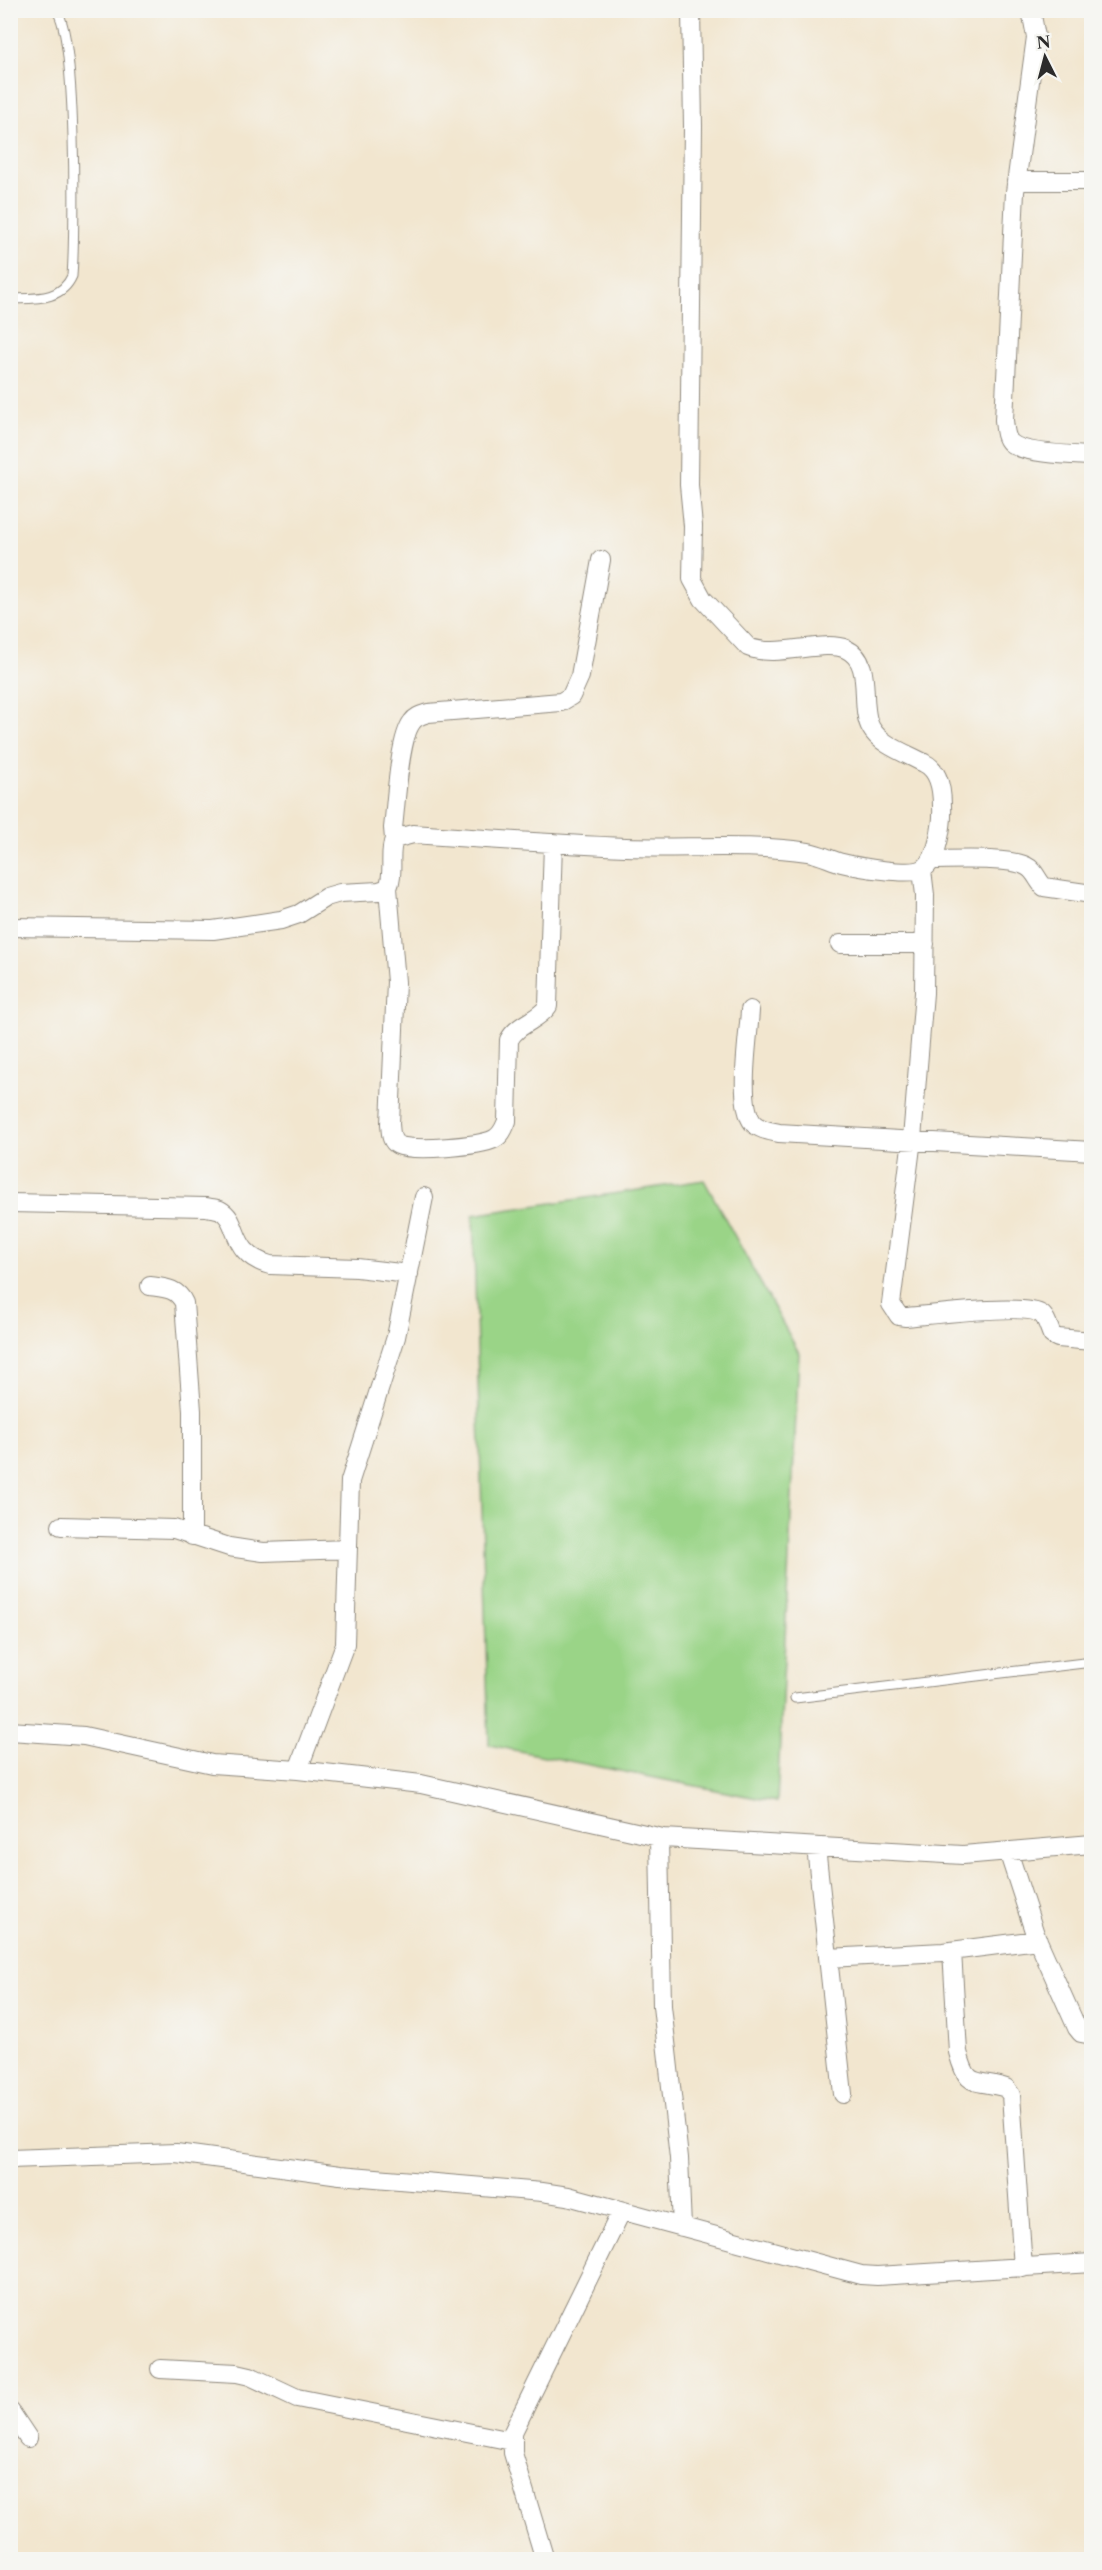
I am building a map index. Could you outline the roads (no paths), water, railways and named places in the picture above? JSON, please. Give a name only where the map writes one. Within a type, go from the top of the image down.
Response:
[{"type":"street","points":[[691,10],[692,303],[689,485],[693,526],[692,579],[702,598],[748,647],[756,651],[834,647],[846,649],[855,656],[862,670],[870,728],[879,738],[930,766],[937,777],[943,808],[936,849],[927,865],[924,993],[912,1139],[891,1304],[899,1316],[906,1317],[1032,1310],[1044,1317],[1052,1335],[1058,1338],[1092,1341]]},
{"type":"street","points":[[1031,10],[1036,37],[1016,181],[1004,420],[1007,437],[1012,444],[1024,449],[1092,456]]},
{"type":"street","points":[[1016,181],[1092,181]]},
{"type":"street","points":[[553,843],[548,1006],[541,1016],[513,1033],[509,1040],[507,1121],[502,1133],[484,1143],[409,1148],[396,1144],[392,1139],[390,1124],[396,982],[388,888],[392,879],[391,846],[394,839],[393,828],[403,750],[410,723],[417,716],[428,713],[561,702],[571,696],[580,676],[601,560]]},
{"type":"street","points":[[394,839],[413,834],[553,843],[808,852],[852,865],[907,872],[927,865],[1009,862],[1025,865],[1034,872],[1044,887],[1092,894]]},
{"type":"street","points":[[10,927],[213,930],[281,920],[299,914],[326,897],[340,893],[379,891],[388,888]]},
{"type":"street","points":[[840,944],[925,944]]},
{"type":"street","points":[[750,1010],[745,1096],[747,1111],[753,1123],[764,1130],[779,1133],[1092,1151]]},
{"type":"street","points":[[298,1770],[345,1644],[350,1481],[396,1337],[424,1197]]},
{"type":"street","points":[[10,1203],[206,1207],[221,1210],[228,1217],[246,1254],[258,1262],[270,1265],[357,1268],[409,1274]]},
{"type":"street","points":[[150,1286],[172,1289],[180,1294],[184,1303],[192,1411],[192,1536]]},
{"type":"street","points":[[61,1526],[174,1529],[229,1547],[263,1552],[348,1549]]},
{"type":"street","points":[[10,1731],[84,1736],[212,1764],[298,1770],[422,1784],[660,1838],[963,1855],[1092,1844]]},
{"type":"street","points":[[660,1838],[662,2006],[679,2158],[682,2227]]},
{"type":"street","points":[[816,1846],[843,2094]]},
{"type":"street","points":[[1008,1851],[1038,1940],[1077,2028],[1081,2032],[1092,2035]]},
{"type":"street","points":[[828,1958],[952,1951],[1038,1940]]},
{"type":"street","points":[[952,1951],[958,2052],[962,2068],[965,2074],[975,2082],[1001,2086],[1011,2095],[1023,2268]]},
{"type":"street","points":[[10,2159],[176,2153],[340,2175],[542,2192],[568,2196],[861,2275],[1092,2264]]},
{"type":"street","points":[[545,2559],[513,2453],[512,2441],[517,2423],[621,2212]]},
{"type":"street","points":[[160,2369],[237,2373],[250,2376],[297,2398],[512,2441]]},
{"type":"street","points":[[10,2411],[28,2438]]},
{"type":"lane","points":[[10,299],[57,294],[67,288],[72,276],[75,171],[67,56],[60,13],[56,10]]},
{"type":"lane","points":[[795,1698],[1092,1662]]}]
